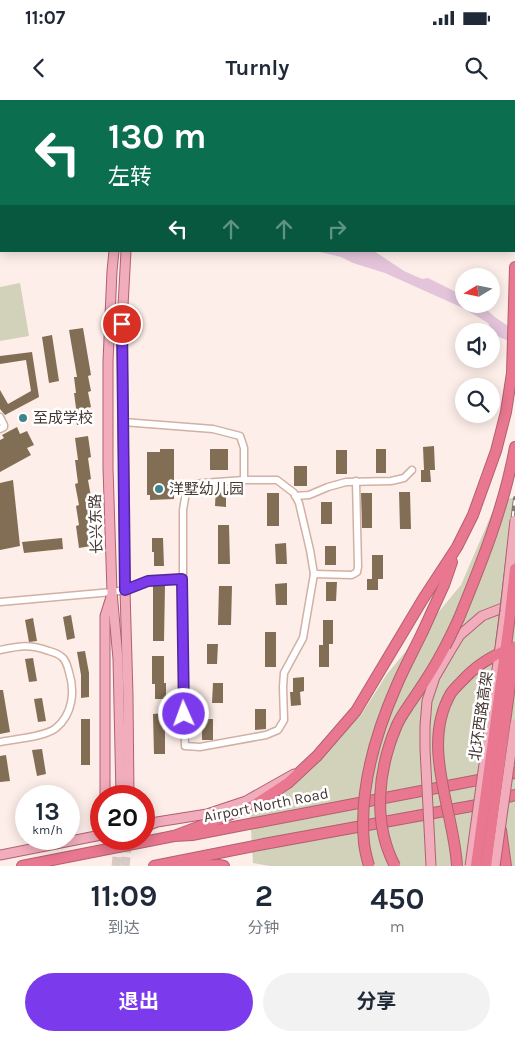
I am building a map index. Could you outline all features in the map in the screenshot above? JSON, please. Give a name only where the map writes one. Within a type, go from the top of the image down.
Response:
[{"type":"highway","points":[[369,866],[364,844],[366,791],[370,764],[382,724],[396,687],[423,631],[444,584],[457,547],[473,515],[496,452],[506,412],[512,373],[515,267]]},
{"type":"highway","points":[[396,866],[391,857],[384,832],[380,806],[380,783],[386,758],[398,724],[440,656],[483,560],[502,506],[515,447]]},
{"type":"highway","points":[[174,836],[253,806],[288,783],[317,756],[356,711],[422,599],[457,547]]},
{"type":"highway","name":"北环西路高架","points":[[476,866],[515,569]]},
{"type":"highway","points":[[457,866],[439,763],[441,716],[452,692],[470,672],[490,657],[515,647]]},
{"type":"highway","name":"北环西路高架","points":[[486,866],[515,647]]},
{"type":"highway","name":"Airport North Road","points":[[22,866],[515,773]]},
{"type":"highway","points":[[154,866],[438,811],[515,799]]},
{"type":"highway","points":[[500,829],[506,866]]},
{"type":"highway","points":[[170,866],[224,866]]},
{"type":"main road","name":"长兴东路","points":[[114,252],[108,361],[108,468],[112,592],[118,659],[121,785]]},
{"type":"main road","name":"长兴东路","points":[[126,252],[122,324],[129,785]]},
{"type":"main road","points":[[470,866],[505,612],[515,520]]},
{"type":"main road","points":[[105,785],[105,616],[112,592]]},
{"type":"main road","points":[[431,866],[425,726],[428,701],[435,677],[460,635],[482,616],[515,603]]},
{"type":"main road","points":[[495,866],[515,724]]},
{"type":"main road","points":[[155,823],[207,814],[246,801],[305,767]]},
{"type":"main road","points":[[0,855],[90,837]]},
{"type":"street","points":[[0,417],[4,427],[0,429]]},
{"type":"street","points":[[123,422],[213,429],[240,436],[244,448],[244,480]]},
{"type":"street","points":[[295,496],[309,495],[346,482],[391,482],[404,478],[412,470]]},
{"type":"street","points":[[244,480],[278,480],[294,493],[299,503],[314,574],[303,638],[284,673],[284,720],[278,730],[266,735],[200,747],[186,746],[182,579],[183,510],[186,492],[191,485],[244,480]]},
{"type":"street","points":[[314,574],[352,575],[357,572],[356,482]]},
{"type":"street","points":[[0,602],[112,592],[125,590],[148,581],[182,579]]},
{"type":"street","points":[[0,650],[22,646],[36,646],[54,652],[63,658],[68,669],[73,696],[64,719],[55,729],[43,734],[0,742]]},
{"type":"green space","points":[[20,283],[29,336],[0,341],[0,287]]},
{"type":"green space","points":[[515,498],[515,866],[270,866],[253,863],[250,812],[280,793],[361,715],[387,674],[461,585],[498,499]]},
{"type":"shaded area","points":[[320,252],[376,252],[404,271],[422,279],[428,278],[455,292],[455,304],[385,273],[353,263],[341,257]]},
{"type":"shaded area","points":[[471,313],[490,313],[515,331],[515,344],[500,337],[500,323],[488,323]]},
{"type":"building","points":[[83,328],[91,375],[88,376],[91,391],[88,392],[91,407],[88,408],[91,423],[77,425],[74,408],[76,408],[74,393],[76,393],[74,377],[77,377],[69,330]]},
{"type":"building","points":[[52,335],[59,381],[49,383],[42,337]]},
{"type":"building","points":[[32,352],[39,397],[5,415],[0,409],[0,390],[8,404],[31,391],[26,360],[0,364],[0,356]]},
{"type":"building","points":[[17,427],[20,434],[27,431],[34,445],[27,448],[31,455],[0,472],[0,440],[4,438],[2,435]]},
{"type":"building","points":[[88,436],[91,457],[88,458],[91,479],[88,480],[92,502],[88,502],[91,523],[88,524],[91,546],[79,548],[76,526],[79,525],[76,506],[79,505],[75,484],[78,483],[75,460],[78,460],[75,438]]},
{"type":"building","points":[[434,446],[435,470],[430,470],[431,482],[421,482],[421,470],[424,470],[423,447]]},
{"type":"building","points":[[160,449],[174,449],[174,499],[150,500],[150,495],[147,495],[147,452],[160,452]]},
{"type":"building","points":[[210,449],[228,449],[228,470],[210,470]]},
{"type":"building","points":[[376,449],[386,449],[386,473],[376,473]]},
{"type":"building","points":[[336,450],[347,450],[347,474],[336,474]]},
{"type":"building","points":[[294,466],[307,466],[307,486],[294,486]]},
{"type":"building","points":[[13,480],[20,546],[0,550],[0,483]]},
{"type":"building","points":[[216,487],[226,487],[226,507],[215,506]]},
{"type":"building","points":[[399,492],[410,492],[411,529],[400,529]]},
{"type":"building","points":[[267,493],[279,493],[279,526],[267,526]]},
{"type":"building","points":[[361,493],[372,493],[372,528],[362,528]]},
{"type":"building","points":[[321,502],[332,502],[332,524],[321,524]]},
{"type":"building","points":[[218,525],[229,525],[230,564],[218,564]]},
{"type":"building","points":[[62,538],[63,549],[24,553],[22,542]]},
{"type":"building","points":[[152,538],[163,538],[164,566],[154,566]]},
{"type":"building","points":[[286,543],[287,564],[276,564],[275,544]]},
{"type":"building","points":[[325,546],[336,546],[336,565],[325,565]]},
{"type":"building","points":[[372,555],[383,555],[383,579],[378,579],[378,590],[367,590],[367,579],[372,579]]},
{"type":"building","points":[[326,582],[337,582],[336,601],[326,601]]},
{"type":"building","points":[[287,583],[287,605],[276,605],[275,584]]},
{"type":"building","points":[[165,585],[164,641],[153,641],[153,586]]},
{"type":"building","points":[[219,586],[232,586],[231,625],[218,625]]},
{"type":"building","points":[[71,615],[75,638],[67,640],[63,617]]},
{"type":"building","points":[[33,618],[37,641],[29,642],[25,620]]},
{"type":"building","points":[[323,620],[333,620],[333,644],[329,644],[329,667],[319,667],[319,645],[323,645]]},
{"type":"building","points":[[265,632],[276,632],[276,667],[265,667]]},
{"type":"building","points":[[207,644],[218,644],[217,664],[207,664]]},
{"type":"building","points":[[85,651],[89,673],[89,697],[81,698],[81,675],[77,652]]},
{"type":"building","points":[[152,656],[164,656],[166,699],[155,699],[155,684],[152,684]]},
{"type":"building","points":[[33,658],[37,681],[29,682],[25,659]]},
{"type":"building","points":[[304,677],[304,691],[300,692],[301,705],[291,706],[290,692],[293,692],[293,678]]},
{"type":"building","points":[[213,683],[223,683],[223,703],[212,703]]},
{"type":"building","points":[[0,690],[3,690],[10,732],[0,734]]},
{"type":"building","points":[[42,698],[46,721],[38,722],[34,699]]},
{"type":"building","points":[[255,709],[266,709],[266,729],[255,730]]},
{"type":"building","points":[[165,713],[165,754],[154,754],[153,714]]},
{"type":"building","points":[[81,719],[90,719],[90,765],[81,765]]},
{"type":"building","points":[[202,719],[213,719],[213,740],[202,740]]},
{"type":"building","points":[[42,749],[46,774],[37,776],[32,750]]},
{"type":"building","points":[[6,755],[10,781],[0,782],[0,756]]},
{"type":"tunnel","points":[[116,866],[118,850]]},
{"type":"tunnel","points":[[125,866],[127,850]]},
{"type":"railway","points":[[470,866],[515,498]]},
{"type":"railway","points":[[481,866],[515,586]]},
{"type":"place","name":"至成学校","points":[[23,418]]},
{"type":"place","name":"洋墅幼儿园","points":[[159,489]]},
{"type":"route","points":[[122,324],[125,590],[148,581],[182,579],[184,714]]}]
